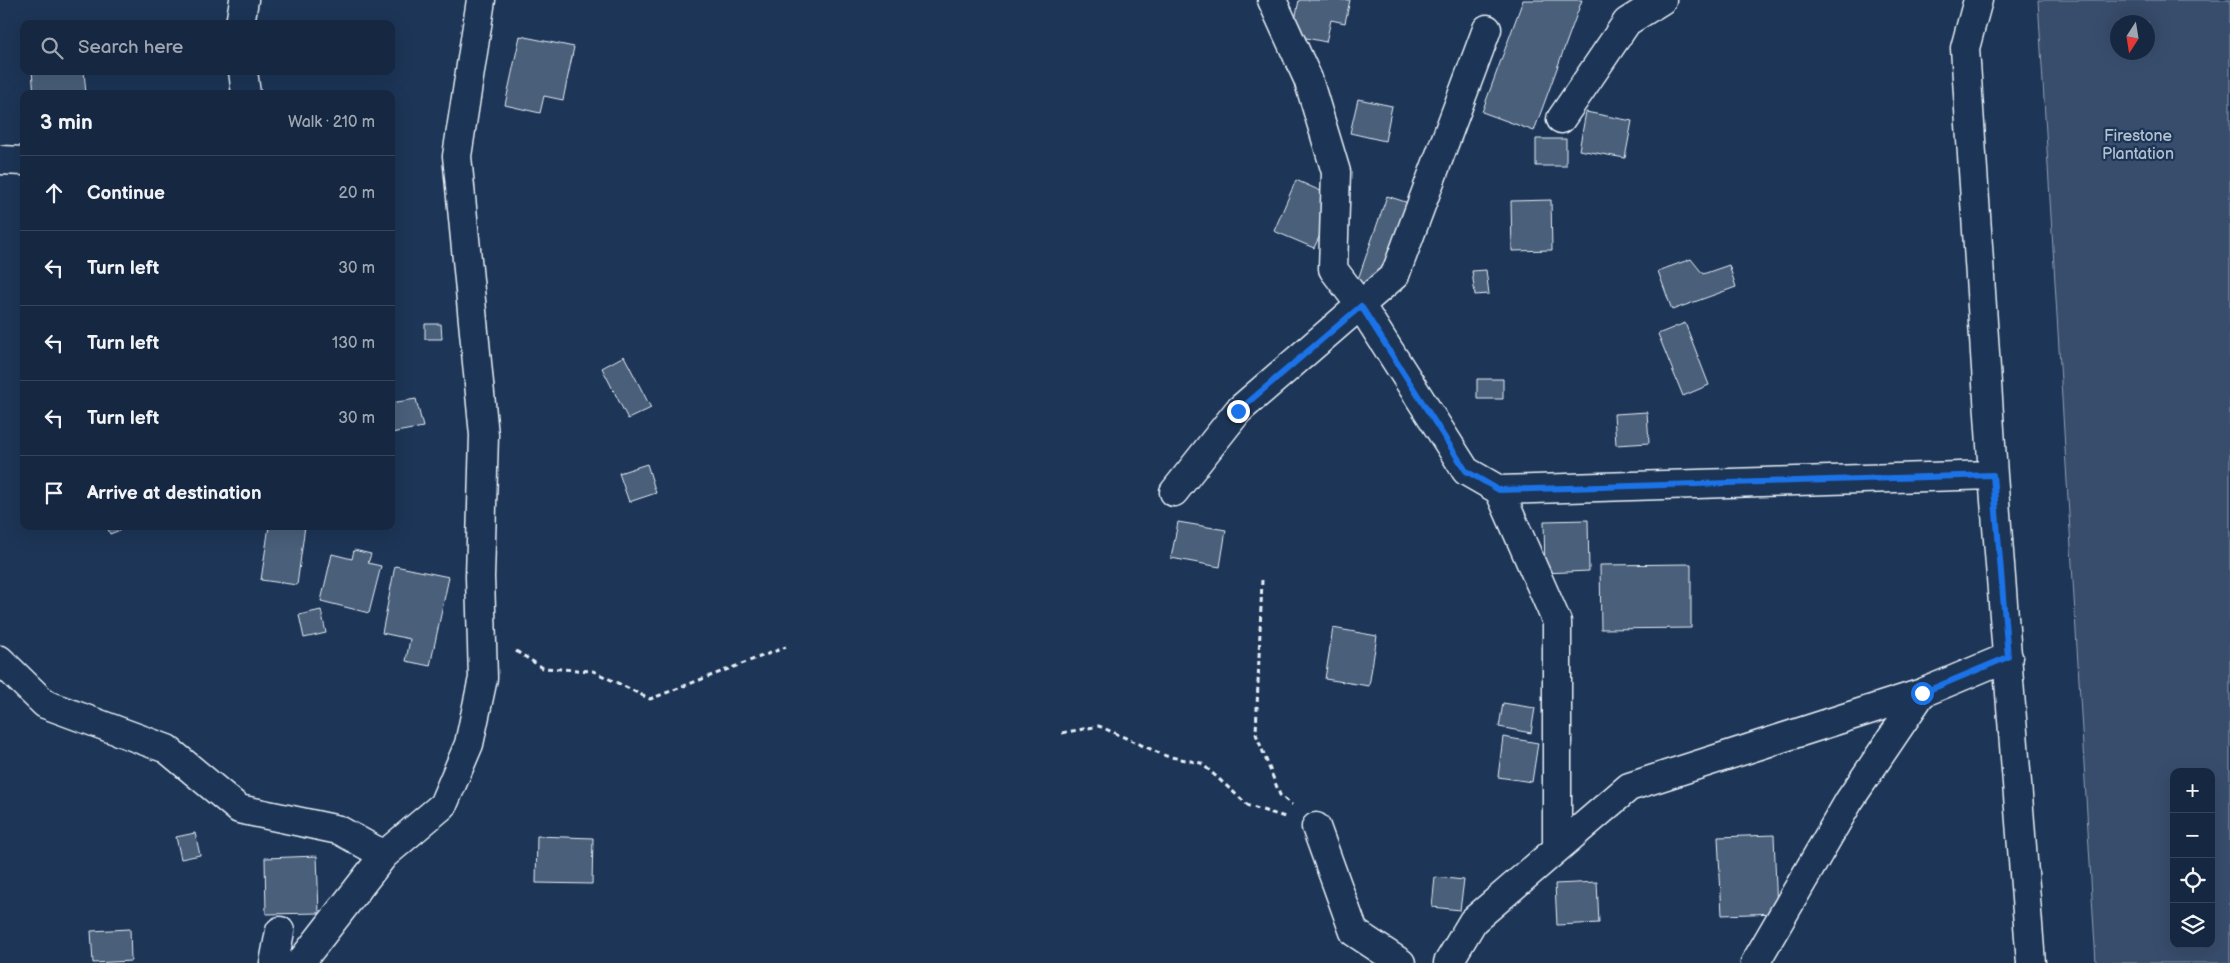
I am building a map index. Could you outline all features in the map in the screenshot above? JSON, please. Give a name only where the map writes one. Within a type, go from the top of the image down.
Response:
[{"type":"street","points":[[241,20],[244,0]]},
{"type":"street","points":[[300,963],[384,855],[443,805],[469,744],[483,678],[480,577],[484,434],[457,156],[481,0]]},
{"type":"street","points":[[1272,0],[1308,78],[1336,172],[1333,269],[1361,306],[1466,471],[1499,490],[1993,475]]},
{"type":"street","points":[[1560,119],[1627,22],[1662,0]]},
{"type":"street","points":[[1978,0],[1965,48],[1993,475],[2031,963]]},
{"type":"street","points":[[1174,492],[1238,411],[1396,275],[1487,29]]},
{"type":"street","points":[[244,75],[246,90]]},
{"type":"street","points":[[0,160],[20,161]]},
{"type":"street","points":[[1499,490],[1558,622],[1557,847]]},
{"type":"street","points":[[1448,963],[1473,921],[1557,847],[1630,787],[1922,693],[2008,657]]},
{"type":"street","points":[[0,660],[45,704],[167,749],[239,809],[339,830],[384,855]]},
{"type":"street","points":[[1756,963],[1850,801],[1922,693]]},
{"type":"street","points":[[1316,827],[1354,932],[1401,963]]},
{"type":"street","points":[[274,963],[280,931]]},
{"type":"path","points":[[1262,580],[1256,734],[1280,795],[1316,827]]},
{"type":"path","points":[[482,630],[543,668],[593,671],[650,698],[786,646]]},
{"type":"path","points":[[1062,732],[1099,726],[1166,756],[1201,763],[1250,806],[1316,827]]},
{"type":"green space","name":"Firestone Plantation","points":[[2038,0],[2230,0],[2230,963],[2096,963]]},
{"type":"building","points":[[1299,0],[1350,0],[1345,23],[1331,20],[1326,42],[1292,35]]},
{"type":"building","points":[[1523,0],[1582,0],[1534,131],[1482,112]]},
{"type":"building","points":[[520,36],[574,47],[563,100],[544,96],[540,113],[505,105]]},
{"type":"building","points":[[32,75],[84,75],[86,90],[34,90]]},
{"type":"building","points":[[1358,99],[1392,106],[1385,141],[1350,133]]},
{"type":"building","points":[[1586,112],[1632,121],[1625,158],[1579,150]]},
{"type":"building","points":[[1536,139],[1566,139],[1566,166],[1536,166]]},
{"type":"building","points":[[1296,180],[1332,196],[1330,239],[1320,235],[1314,248],[1274,231]]},
{"type":"building","points":[[1387,196],[1418,206],[1387,295],[1356,285]]},
{"type":"building","points":[[1551,200],[1552,250],[1512,251],[1511,201]]},
{"type":"building","points":[[1691,259],[1703,274],[1729,265],[1736,287],[1672,310],[1658,271]]},
{"type":"building","points":[[1486,270],[1489,294],[1475,295],[1472,271]]},
{"type":"building","points":[[1685,323],[1709,385],[1683,396],[1658,334]]},
{"type":"building","points":[[425,324],[441,324],[442,339],[425,339]]},
{"type":"building","points":[[624,356],[651,408],[628,419],[602,368]]},
{"type":"building","points":[[1477,379],[1503,379],[1503,399],[1477,399]]},
{"type":"building","points":[[416,399],[423,427],[395,432],[395,402]]},
{"type":"building","points":[[1647,412],[1649,443],[1616,445],[1614,414]]},
{"type":"building","points":[[647,464],[656,493],[629,502],[619,473]]},
{"type":"building","points":[[1588,520],[1589,571],[1545,573],[1544,521]]},
{"type":"building","points":[[1178,522],[1226,530],[1220,567],[1171,558]]},
{"type":"building","points":[[108,530],[120,530],[110,534]]},
{"type":"building","points":[[268,530],[304,530],[297,585],[261,580]]},
{"type":"building","points":[[354,550],[371,554],[368,563],[381,566],[369,613],[321,601],[332,554],[352,559]]},
{"type":"building","points":[[1691,564],[1691,628],[1601,629],[1600,565]]},
{"type":"building","points":[[395,566],[449,577],[430,666],[406,661],[410,639],[382,633]]},
{"type":"building","points":[[321,610],[326,633],[304,638],[299,615]]},
{"type":"building","points":[[1333,628],[1377,636],[1369,686],[1325,679]]},
{"type":"building","points":[[1503,703],[1535,708],[1531,733],[1499,727]]},
{"type":"building","points":[[1503,737],[1538,743],[1532,782],[1498,777]]},
{"type":"building","points":[[195,833],[200,855],[181,859],[176,837]]},
{"type":"building","points":[[1774,835],[1777,913],[1722,915],[1718,837]]},
{"type":"building","points":[[537,836],[593,838],[592,884],[536,883]]},
{"type":"building","points":[[317,856],[319,913],[266,914],[265,858]]},
{"type":"building","points":[[1435,877],[1464,880],[1460,910],[1432,907]]},
{"type":"building","points":[[1597,882],[1599,923],[1557,925],[1555,884]]},
{"type":"building","points":[[130,929],[131,961],[93,963],[91,931]]},
{"type":"route","points":[[1238,411],[1361,306],[1466,471],[1499,490],[1993,475],[2008,657],[1922,693]]}]
